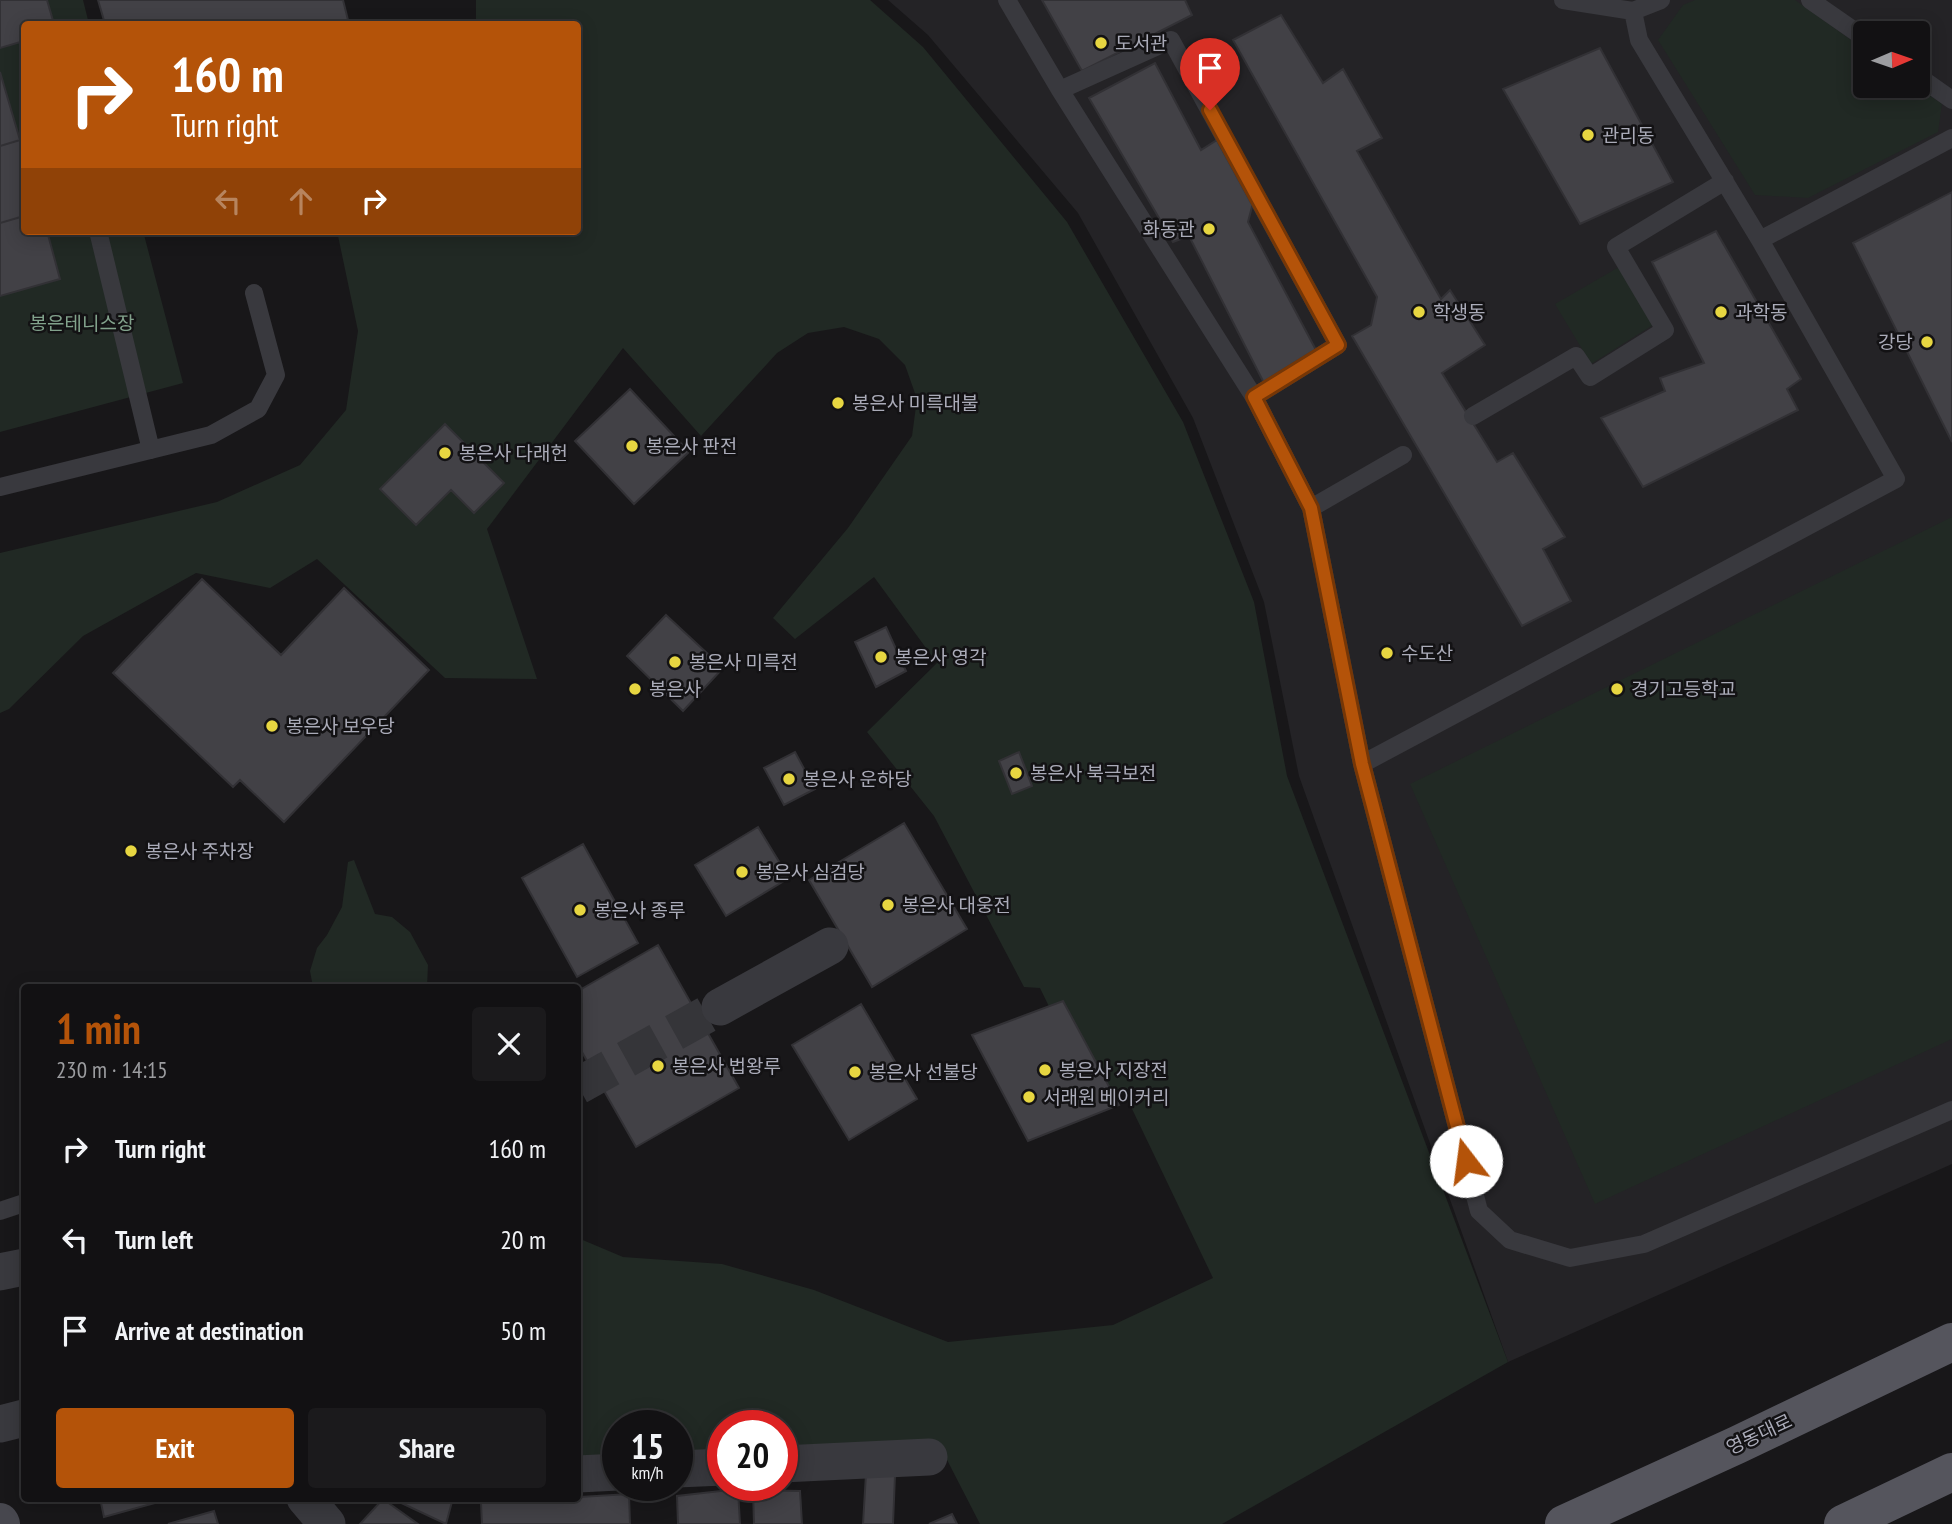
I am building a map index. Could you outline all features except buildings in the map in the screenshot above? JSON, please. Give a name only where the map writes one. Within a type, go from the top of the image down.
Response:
[{"type":"main road","name":"영동대로","points":[[1564,1524],[1952,1342]]},
{"type":"main road","points":[[1843,1524],[1952,1472]]},
{"type":"street","points":[[720,1007],[830,946]]},
{"type":"street","points":[[0,1272],[21,1268]]},
{"type":"street","points":[[0,1424],[21,1419]]},
{"type":"street","points":[[798,1463],[929,1458]]},
{"type":"street","points":[[581,1474],[602,1473]]},
{"type":"street","points":[[308,1502],[327,1524]]},
{"type":"lane","points":[[1007,0],[1060,90],[1254,397],[1311,508],[1362,764],[1479,1211],[1510,1240],[1570,1258],[1644,1244],[1952,1110]]},
{"type":"lane","points":[[1563,0],[1633,11],[1661,0]]},
{"type":"lane","points":[[1810,0],[1853,30]]},
{"type":"lane","points":[[1362,764],[1896,479],[1760,240],[1639,40],[1633,11]]},
{"type":"lane","points":[[1060,90],[1171,40],[1338,345],[1254,397]]},
{"type":"lane","points":[[1930,84],[1952,100]]},
{"type":"lane","points":[[1760,240],[1952,138]]},
{"type":"lane","points":[[1473,416],[1576,356],[1590,377],[1665,330],[1616,247],[1725,181]]},
{"type":"lane","points":[[98,235],[151,450]]},
{"type":"lane","points":[[0,487],[211,435],[258,409],[276,375],[254,293]]},
{"type":"lane","points":[[1311,508],[1403,456]]},
{"type":"lane","points":[[0,1211],[21,1204]]},
{"type":"shaded area","name":"경기고등학교","points":[[888,0],[1952,0],[1952,1164],[1508,1362],[1299,776],[1264,602],[1193,418],[1078,213],[928,35]]},
{"type":"green space","name":"봉은테니스장","points":[[0,0],[83,0],[88,21],[21,21],[21,235],[144,235],[183,383],[0,432]]},
{"type":"green space","points":[[476,0],[870,0],[923,47],[1067,222],[1183,422],[1254,602],[1287,776],[1508,1362],[1222,1524],[980,1524],[944,1454],[798,1457],[798,1410],[707,1410],[707,1457],[693,1458],[693,1410],[602,1410],[602,1459],[581,1459],[581,1239],[623,1257],[722,1264],[814,1290],[948,1342],[1113,1325],[1213,1278],[1122,1088],[1094,1099],[1040,988],[1024,987],[934,816],[867,732],[937,663],[874,577],[795,639],[773,618],[848,528],[912,436],[917,399],[905,365],[879,339],[844,327],[808,333],[777,353],[701,436],[623,348],[487,529],[537,679],[445,678],[317,559],[270,588],[196,573],[83,636],[9,709],[0,713],[0,553],[217,502],[300,465],[346,410],[358,331],[338,235],[581,235],[581,21],[476,21]]},
{"type":"green space","points":[[1695,0],[1795,0],[1853,41],[1853,98],[1930,98],[1930,96],[1942,104],[1938,132],[1808,198],[1755,195],[1658,40],[1683,5]]},
{"type":"green space","points":[[1619,267],[1653,325],[1591,364],[1555,304]]},
{"type":"green space","points":[[1952,517],[1952,1039],[1595,1204],[1410,784]]},
{"type":"green space","points":[[354,860],[375,914],[392,917],[410,932],[428,965],[427,984],[312,984],[310,971],[317,948],[342,907],[348,862]]},
{"type":"tunnel","points":[[581,1084],[720,1007]]},
{"type":"place","name":"도서관","points":[[1101,43]]},
{"type":"place","name":"관리동","points":[[1588,135]]},
{"type":"place","name":"화동관","points":[[1209,229]]},
{"type":"place","name":"학생동","points":[[1419,312]]},
{"type":"place","name":"과학동","points":[[1721,312]]},
{"type":"place","name":"강당","points":[[1927,342]]},
{"type":"place","name":"봉은사 미륵대불","points":[[838,403]]},
{"type":"place","name":"봉은사 판전","points":[[632,446]]},
{"type":"place","name":"봉은사 다래헌","points":[[445,453]]},
{"type":"place","name":"수도산","points":[[1387,653]]},
{"type":"place","name":"봉은사 영각","points":[[881,657]]},
{"type":"place","name":"봉은사 미륵전","points":[[675,662]]},
{"type":"place","name":"봉은사","points":[[635,689]]},
{"type":"place","name":"경기고등학교","points":[[1617,689]]},
{"type":"place","name":"봉은사 보우당","points":[[272,726]]},
{"type":"place","name":"봉은사 북극보전","points":[[1016,773]]},
{"type":"place","name":"봉은사 운하당","points":[[789,779]]},
{"type":"place","name":"봉은사 주차장","points":[[131,851]]},
{"type":"place","name":"봉은사 심검당","points":[[742,872]]},
{"type":"place","name":"봉은사 대웅전","points":[[888,905]]},
{"type":"place","name":"봉은사 종루","points":[[580,910]]},
{"type":"place","name":"봉은사 법왕루","points":[[658,1066]]},
{"type":"place","name":"봉은사 지장전","points":[[1045,1070]]},
{"type":"place","name":"봉은사 선불당","points":[[855,1072]]},
{"type":"place","name":"서래원 베이커리","points":[[1029,1097]]},
{"type":"route","points":[[1210,110],[1338,345],[1254,397],[1311,508],[1362,764],[1466,1161]]}]
